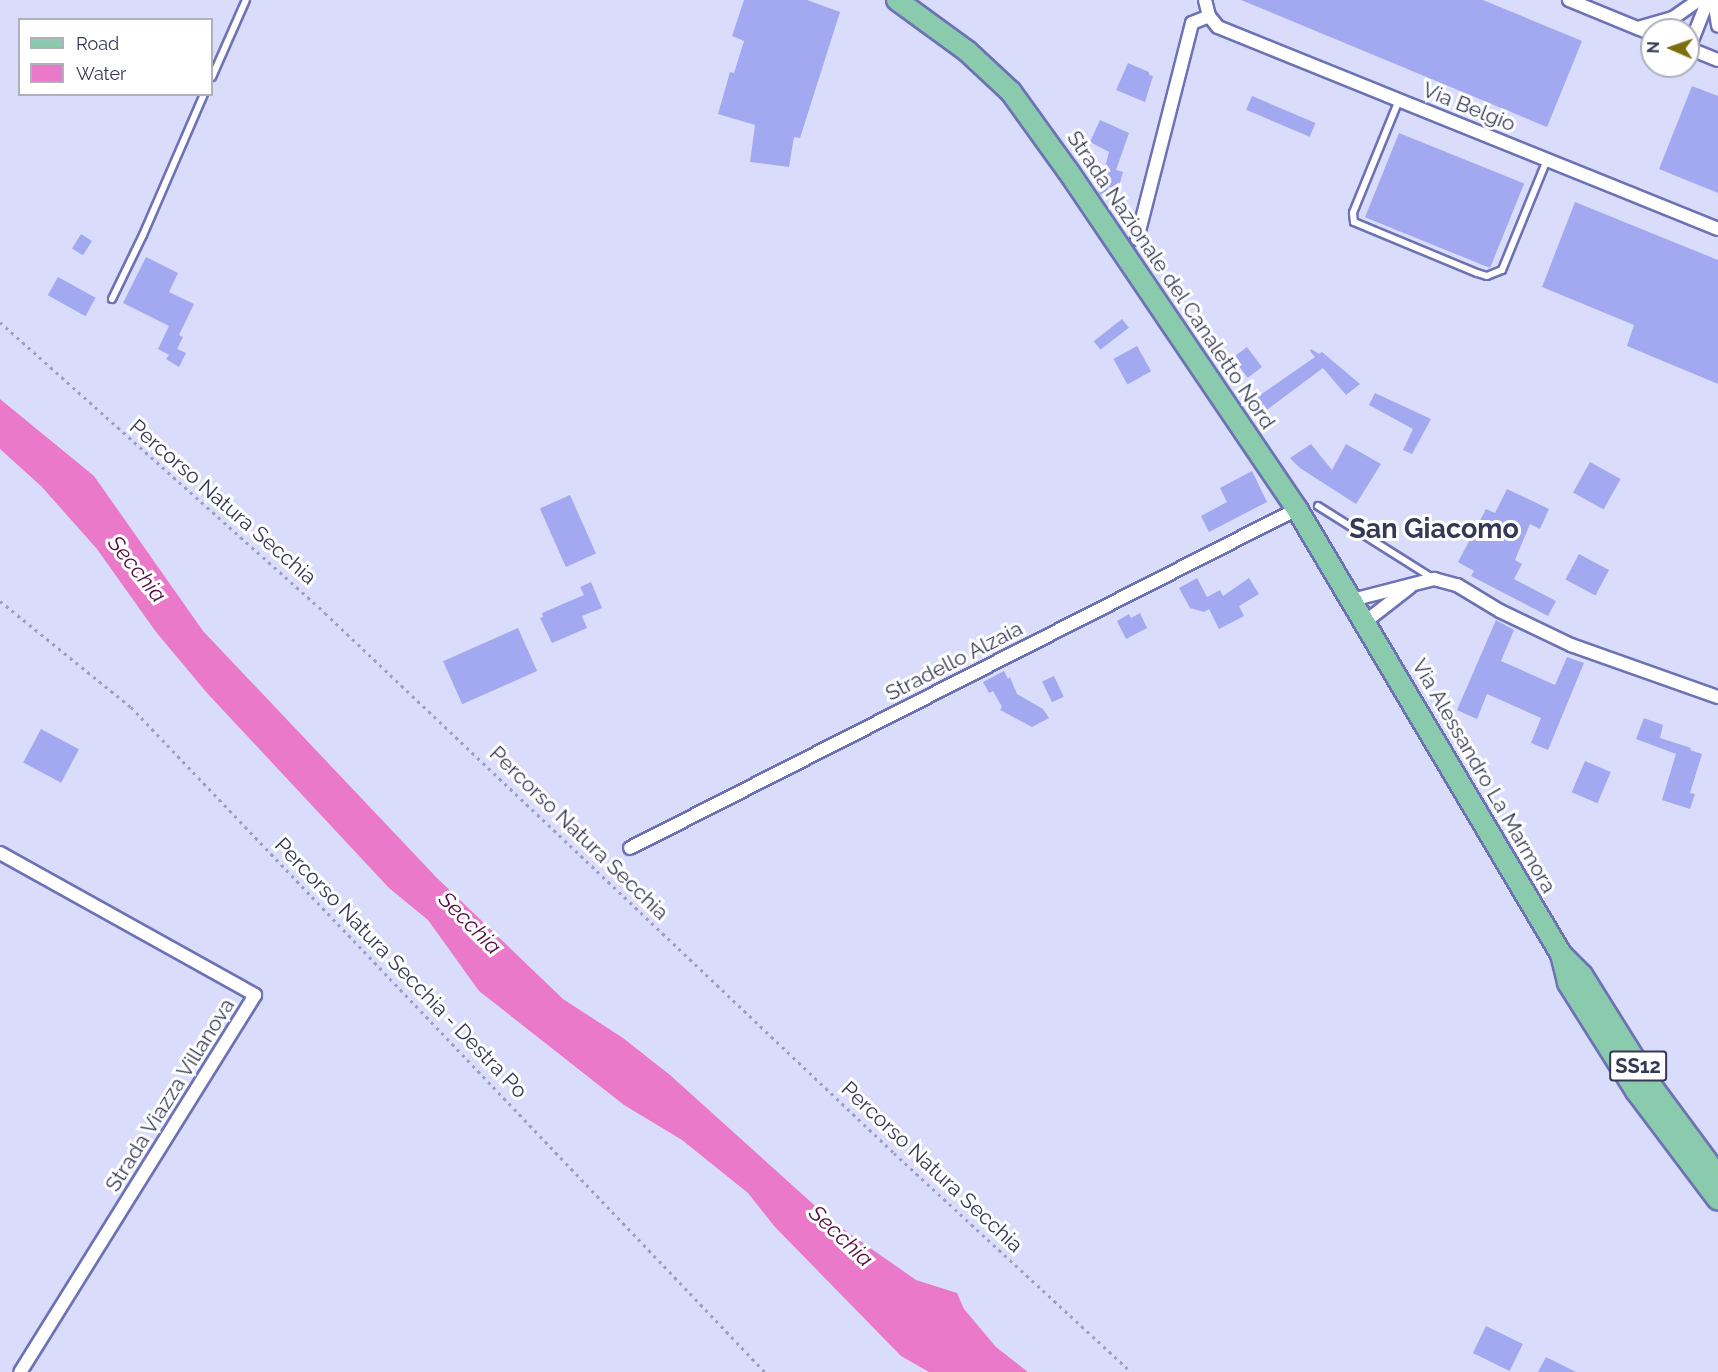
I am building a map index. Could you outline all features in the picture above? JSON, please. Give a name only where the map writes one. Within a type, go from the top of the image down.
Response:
[{"type":"main road","name":"Strada Nazionale del Canaletto Nord","points":[[897,0],[967,51],[1011,92],[1123,249],[1297,509],[1365,622]]},
{"type":"main road","name":"Via Alessandro La Marmora","points":[[1365,622],[1561,954],[1582,975],[1650,1084],[1718,1176]]},
{"type":"main road","name":"Via Alessandro La Marmora","points":[[1561,954],[1568,983],[1630,1082],[1718,1200]]},
{"type":"street","points":[[1137,239],[1192,23],[1209,16],[1205,0]]},
{"type":"street","points":[[1569,0],[1638,28],[1673,18],[1699,0]]},
{"type":"street","points":[[1700,19],[1708,0]]},
{"type":"street","points":[[1714,0],[1718,26]]},
{"type":"street","name":"Via Belgio","points":[[1209,16],[1218,27],[1718,230]]},
{"type":"street","points":[[1700,53],[1718,60]]},
{"type":"street","name":"Stradello Alzaia","points":[[630,848],[1297,509]]},
{"type":"street","points":[[1352,600],[1434,579],[1457,585],[1500,611],[1571,645],[1718,698]]},
{"type":"street","points":[[1365,622],[1413,585]]},
{"type":"street","name":"Strada Viazza Villanova","points":[[0,853],[255,995],[20,1372]]},
{"type":"lane","points":[[213,75],[246,0]]},
{"type":"lane","points":[[112,299],[143,235],[203,96]]},
{"type":"lane","points":[[1399,100],[1353,213],[1354,222],[1466,269],[1487,276],[1502,270],[1547,160]]},
{"type":"lane","points":[[1318,506],[1434,579]]},
{"type":"path","name":"Percorso Natura Secchia","points":[[0,322],[325,613],[818,1082],[1131,1372]]},
{"type":"path","name":"Percorso Natura Secchia - Destra Po","points":[[0,601],[131,707],[765,1372]]},
{"type":"water","name":"Secchia","points":[[0,399],[94,476],[203,631],[437,878],[563,999],[623,1038],[670,1075],[833,1222],[916,1280],[957,1293],[964,1309],[996,1347],[1028,1372],[929,1372],[901,1356],[775,1227],[748,1193],[682,1140],[624,1105],[479,991],[428,920],[389,888],[207,693],[156,632],[97,549],[41,486],[0,449]]},
{"type":"building","points":[[744,0],[807,0],[840,12],[800,138],[794,137],[789,167],[750,162],[755,125],[718,114],[730,72],[734,73],[744,41],[732,36]]},
{"type":"building","points":[[1241,0],[1483,0],[1582,41],[1547,127]]},
{"type":"building","points":[[1128,63],[1153,76],[1145,102],[1116,90]]},
{"type":"building","points":[[1692,86],[1718,96],[1718,193],[1659,169]]},
{"type":"building","points":[[1252,96],[1316,123],[1310,137],[1246,110]]},
{"type":"building","points":[[1100,120],[1129,133],[1116,170],[1123,172],[1118,189],[1109,187],[1104,198],[1098,193],[1109,152],[1090,142]]},
{"type":"building","points":[[1399,133],[1524,184],[1490,268],[1365,217]]},
{"type":"building","points":[[1575,202],[1718,260],[1718,384],[1627,346],[1634,325],[1542,287]]},
{"type":"building","points":[[81,234],[92,241],[83,255],[72,248]]},
{"type":"building","points":[[146,257],[178,273],[169,292],[194,304],[179,335],[183,337],[177,349],[186,353],[179,367],[166,359],[169,355],[158,349],[169,326],[123,303]]},
{"type":"building","points":[[58,277],[96,298],[85,316],[48,295]]},
{"type":"building","points":[[1122,319],[1129,328],[1100,350],[1094,341]]},
{"type":"building","points":[[1137,346],[1151,371],[1127,384],[1113,359]]},
{"type":"building","points":[[1247,347],[1262,367],[1248,378],[1233,358]]},
{"type":"building","points":[[1311,349],[1319,354],[1322,352],[1360,384],[1346,395],[1323,368],[1260,415],[1250,402],[1315,357]]},
{"type":"building","points":[[1375,393],[1431,419],[1412,454],[1403,450],[1413,429],[1369,405]]},
{"type":"building","points":[[1311,444],[1332,470],[1346,444],[1381,464],[1356,504],[1300,468],[1290,458]]},
{"type":"building","points":[[1590,462],[1621,479],[1604,510],[1573,493]]},
{"type":"building","points":[[1252,471],[1267,502],[1209,532],[1201,516],[1227,502],[1220,488]]},
{"type":"building","points":[[1507,489],[1549,509],[1540,529],[1530,524],[1515,560],[1522,564],[1514,579],[1556,601],[1548,616],[1471,576],[1474,571],[1458,562],[1486,509],[1495,513]]},
{"type":"building","points":[[570,495],[596,553],[566,567],[540,508]]},
{"type":"building","points":[[1579,554],[1609,570],[1595,596],[1565,580]]},
{"type":"building","points":[[1197,578],[1207,597],[1220,590],[1223,596],[1249,578],[1259,594],[1239,606],[1244,616],[1219,629],[1209,609],[1204,612],[1190,608],[1179,588]]},
{"type":"building","points":[[591,582],[602,608],[582,616],[587,628],[552,643],[540,618],[543,617],[542,613],[584,595],[580,587]]},
{"type":"building","points":[[1140,613],[1147,628],[1126,639],[1117,621],[1129,614],[1131,618]]},
{"type":"building","points":[[1496,620],[1514,630],[1501,661],[1555,685],[1567,657],[1584,663],[1548,750],[1531,743],[1541,718],[1487,694],[1477,719],[1457,710]]},
{"type":"building","points":[[518,628],[537,671],[462,704],[443,661]]},
{"type":"building","points":[[1004,671],[1008,679],[1010,677],[1017,694],[1043,709],[1049,718],[1032,727],[1000,710],[1002,707],[993,691],[989,693],[983,682]]},
{"type":"building","points":[[1054,676],[1064,697],[1052,702],[1042,681]]},
{"type":"building","points":[[1644,718],[1663,725],[1660,738],[1702,754],[1690,793],[1695,794],[1690,809],[1662,800],[1676,754],[1636,739]]},
{"type":"building","points":[[41,729],[79,749],[61,783],[23,763]]},
{"type":"building","points":[[1585,761],[1611,772],[1597,803],[1572,792]]},
{"type":"building","points":[[1486,1326],[1523,1344],[1510,1371],[1473,1353]]},
{"type":"building","points":[[1546,1357],[1576,1372],[1538,1372]]},
{"type":"district","name":"San Giacomo","points":[[1434,529]]}]
